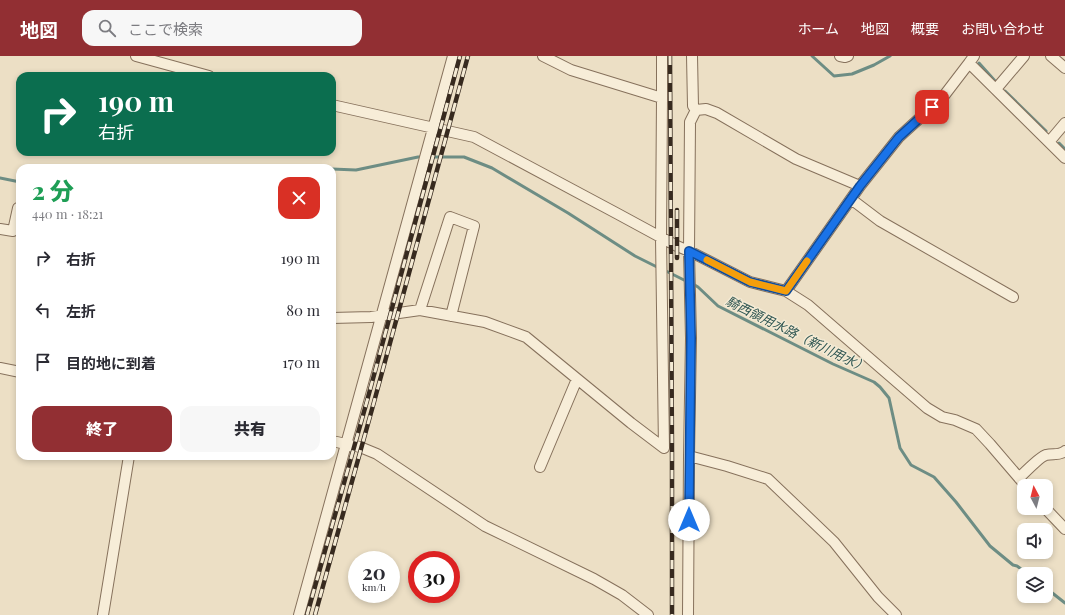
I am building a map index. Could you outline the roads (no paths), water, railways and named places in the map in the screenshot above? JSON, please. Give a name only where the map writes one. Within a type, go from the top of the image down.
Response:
[{"type":"street","points":[[136,56],[194,72]]},
{"type":"street","points":[[299,615],[453,56]]},
{"type":"street","points":[[543,56],[571,70],[662,98]]},
{"type":"street","points":[[336,318],[356,318],[420,310],[485,322],[526,338],[664,448],[662,56]]},
{"type":"street","points":[[692,56],[693,106],[696,110]]},
{"type":"street","points":[[840,56],[848,56]]},
{"type":"street","points":[[996,89],[1024,56]]},
{"type":"street","points":[[1051,56],[1065,68]]},
{"type":"street","points":[[786,291],[851,198],[899,137],[943,97],[972,60],[996,89],[1065,158]]},
{"type":"street","points":[[336,105],[474,137],[677,246],[750,282],[786,291],[808,305],[927,408],[942,417],[955,420],[976,429],[1019,479]]},
{"type":"street","points":[[696,110],[706,109],[717,113],[796,159],[860,186]]},
{"type":"street","points":[[688,615],[691,338],[689,251],[690,122],[696,110]]},
{"type":"street","points":[[1049,142],[1065,123]]},
{"type":"street","points":[[851,198],[880,220],[1013,297]]},
{"type":"street","points":[[0,229],[13,231],[16,217]]},
{"type":"street","points":[[420,310],[450,217],[474,226],[451,316]]},
{"type":"street","points":[[0,368],[16,371]]},
{"type":"street","points":[[540,467],[577,379]]},
{"type":"street","points":[[336,442],[360,446],[377,454],[485,526],[594,578],[622,595],[648,615]]},
{"type":"street","points":[[1025,479],[1045,455],[1059,454],[1065,451]]},
{"type":"street","points":[[689,456],[768,479],[795,503],[834,542],[878,597],[896,615]]},
{"type":"street","points":[[103,615],[128,460]]},
{"type":"street","points":[[1052,515],[1065,529]]},
{"type":"waterway","points":[[812,56],[834,76],[852,74],[874,65],[890,56]]},
{"type":"waterway","points":[[979,63],[996,82]]},
{"type":"waterway","points":[[1005,91],[1046,131]]},
{"type":"waterway","points":[[1059,143],[1065,149]]},
{"type":"waterway","name":"騎西領用水路（新川用水）","points":[[336,169],[356,170],[418,157],[464,157],[492,168],[568,213],[635,256],[659,268]]},
{"type":"waterway","name":"騎西領用水路（新川用水）","points":[[0,178],[16,181]]},
{"type":"waterway","name":"騎西領用水路（新川用水）","points":[[664,270],[688,282]]},
{"type":"waterway","name":"騎西領用水路（新川用水）","points":[[693,284],[718,306],[833,364],[874,382],[880,387],[889,398],[900,448],[911,465],[934,477],[956,502],[990,546],[1013,565],[1018,567]]},
{"type":"waterway","name":"騎西領用水路（新川用水）","points":[[1053,594],[1065,603]]},
{"type":"railway","points":[[307,615],[367,401],[460,56]]},
{"type":"railway","points":[[315,615],[468,56]]},
{"type":"railway","points":[[670,56],[672,615]]},
{"type":"railway","points":[[677,210],[677,258]]}]
